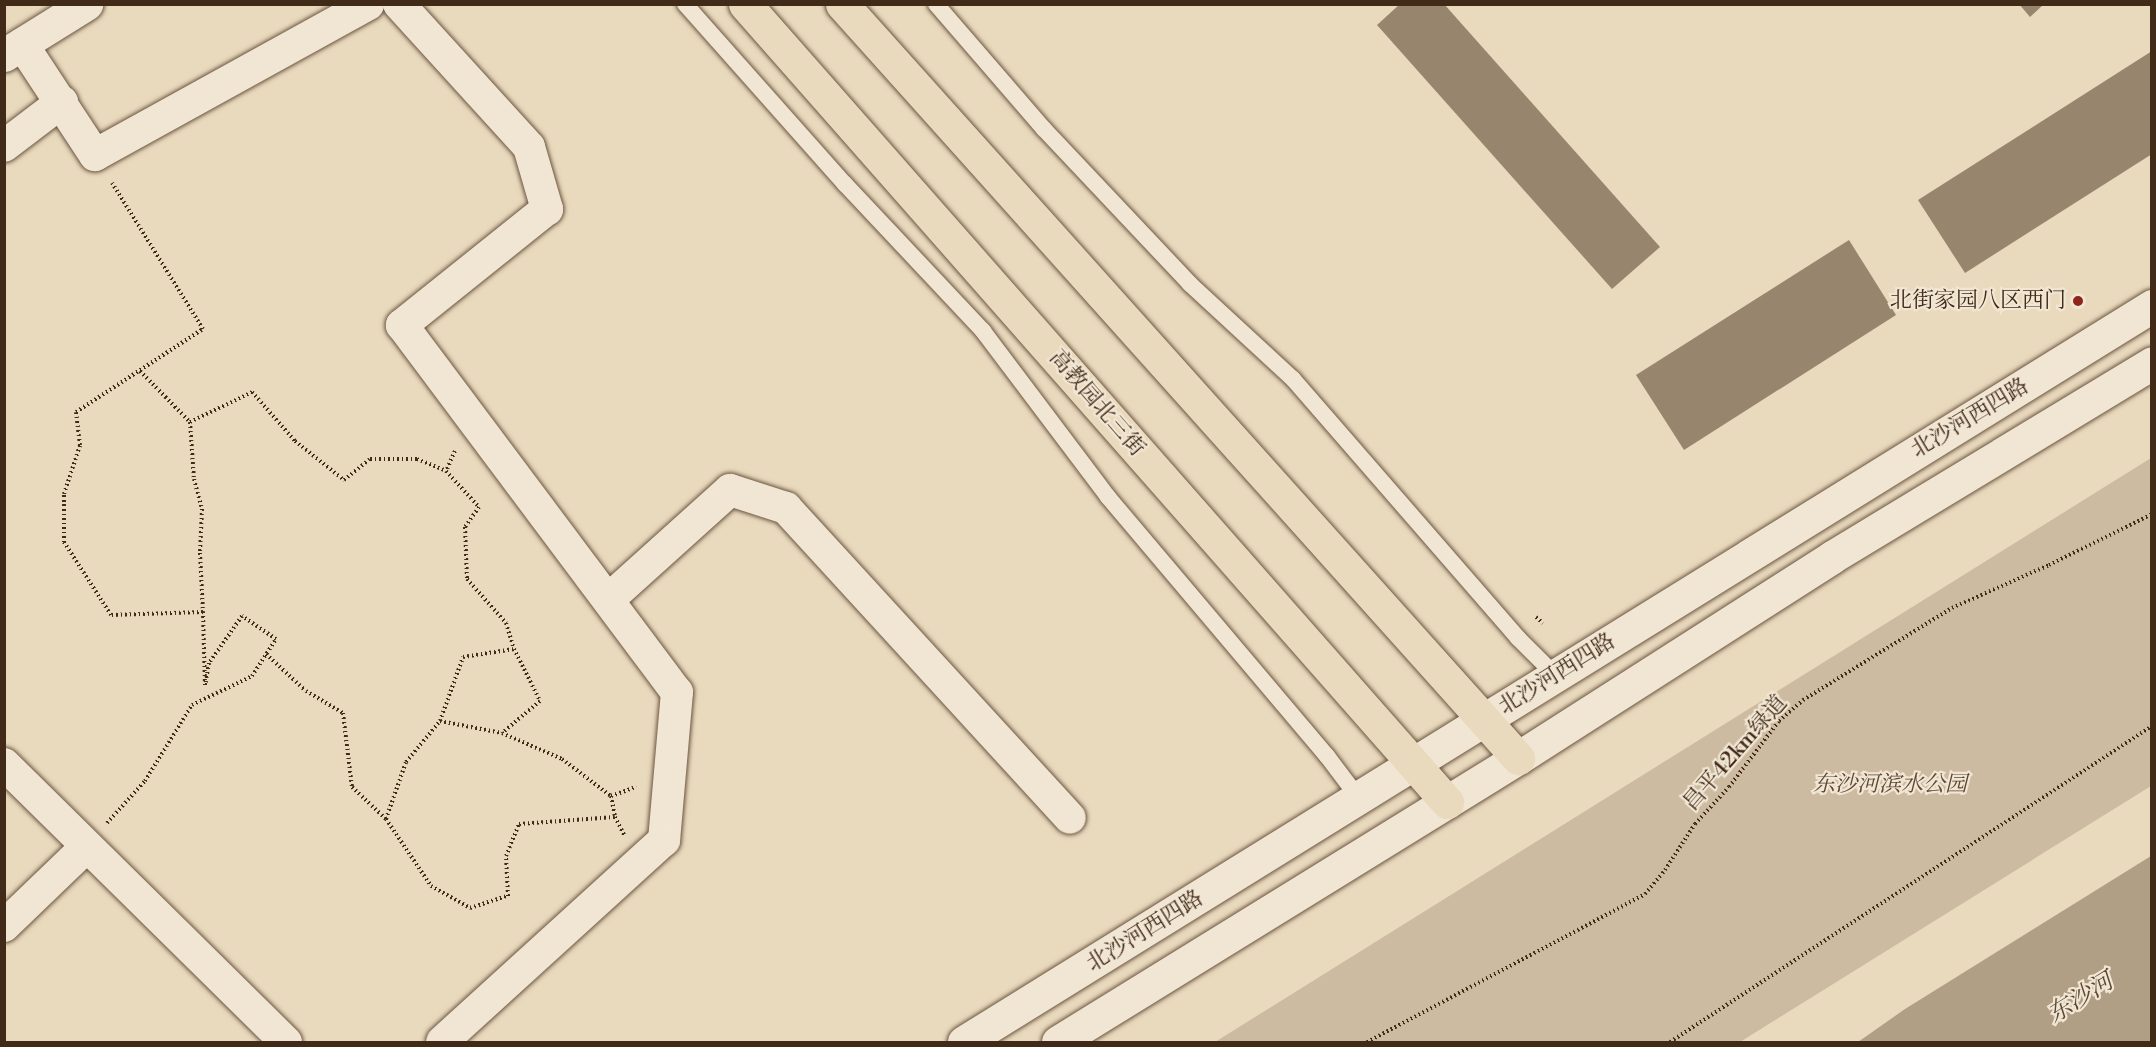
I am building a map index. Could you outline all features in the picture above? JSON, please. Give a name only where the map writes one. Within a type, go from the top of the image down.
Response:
[{"type":"main road","name":"高教园北三街","points":[[745,4],[1447,802]]},
{"type":"main road","points":[[842,4],[1518,758]]},
{"type":"street","points":[[87,4],[13,49],[62,102],[95,155],[368,4]]},
{"type":"street","points":[[399,4],[529,147],[547,210],[402,325],[677,692],[664,840],[442,1042]]},
{"type":"street","points":[[4,146],[62,102]]},
{"type":"street","name":"北沙河西四路","points":[[963,1042],[2151,306]]},
{"type":"street","points":[[1058,1042],[1518,758],[1832,557],[2151,363]]},
{"type":"street","points":[[609,599],[730,490],[786,508],[1070,818]]},
{"type":"street","points":[[4,764],[286,1042]]},
{"type":"street","points":[[4,926],[87,846]]},
{"type":"lane","points":[[685,4],[845,184],[982,331],[1108,497],[1327,756],[1358,797]]},
{"type":"lane","points":[[936,4],[1044,129],[1190,284],[1293,379],[1518,638],[1555,675]]},
{"type":"path","points":[[86,140],[203,330],[76,412],[80,446],[64,494],[64,542],[111,615],[203,612]]},
{"type":"path","points":[[87,846],[145,781],[192,705],[252,676],[276,639],[243,616],[208,663],[205,685],[200,553],[202,509],[194,479],[190,422],[140,371]]},
{"type":"path","points":[[190,422],[252,392],[295,441],[344,480],[370,459],[417,459],[446,471],[479,507],[465,527],[467,579],[506,623],[514,649],[540,701],[502,733]]},
{"type":"path","points":[[446,471],[471,416]]},
{"type":"path","name":"昌平42km绿道","points":[[1367,1042],[1554,942],[1612,914],[1644,894],[1665,870],[1695,824],[1729,787],[1779,721],[1803,700],[1952,608],[2049,565],[2151,514]]},
{"type":"path","points":[[386,819],[406,762],[440,721],[463,657],[514,649]]},
{"type":"path","points":[[266,654],[306,691],[343,713],[352,787],[386,819],[431,886],[470,908],[508,896],[506,856],[519,824],[615,817]]},
{"type":"path","points":[[440,721],[502,733],[562,759],[611,796],[615,817],[638,864]]},
{"type":"path","points":[[1670,1042],[2151,726]]},
{"type":"path","points":[[611,796],[670,775]]},
{"type":"green space","name":"东沙河滨水公园","points":[[2151,458],[2151,786],[1740,1042],[1215,1042]]},
{"type":"water","name":"东沙河","points":[[2151,856],[2151,1042],[1858,1042],[1905,1009]]},
{"type":"building","points":[[1400,4],[1444,4],[1660,247],[1612,289],[1377,25]]},
{"type":"building","points":[[2019,4],[2044,4],[2030,17]]},
{"type":"building","points":[[2152,51],[2152,154],[1965,273],[1918,200]]},
{"type":"building","points":[[1849,240],[1896,315],[1684,450],[1636,375]]},
{"type":"place","name":"北街家园八区西门","points":[[2078,301]]}]
